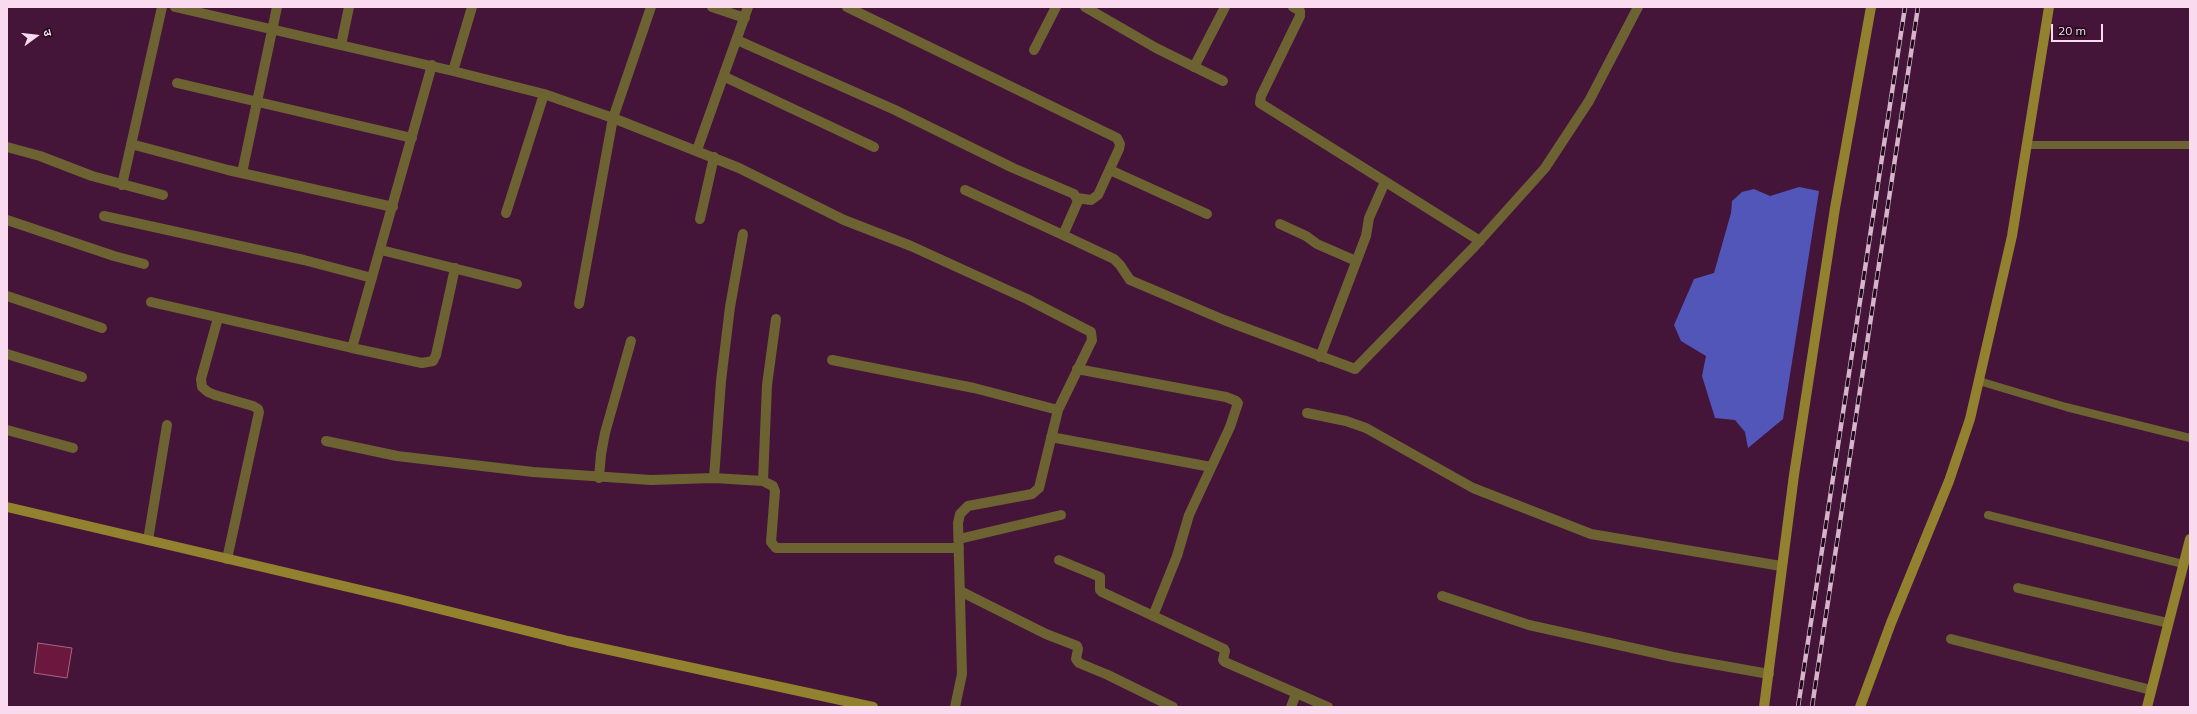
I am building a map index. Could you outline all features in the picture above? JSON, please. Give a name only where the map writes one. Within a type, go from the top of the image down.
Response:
[{"type":"street","points":[[122,184],[162,7]]},
{"type":"street","points":[[176,7],[208,11],[273,29],[432,65],[544,94],[613,118],[714,157],[844,220],[918,249],[1088,329],[1093,335],[1092,340],[1058,410],[1039,488],[1032,494],[968,506],[960,514],[958,523],[962,674],[955,707]]},
{"type":"street","points":[[242,173],[277,7]]},
{"type":"street","points":[[341,45],[349,7]]},
{"type":"street","points":[[454,71],[472,7]]},
{"type":"street","points":[[579,304],[613,118],[651,7]]},
{"type":"street","points":[[712,7],[745,18]]},
{"type":"street","points":[[697,150],[725,77],[748,7]]},
{"type":"street","points":[[737,40],[895,110],[1013,168],[1074,194],[1078,198],[1087,200],[1096,199],[1110,170],[1120,144],[1117,138],[847,7]]},
{"type":"street","points":[[1034,50],[1056,7]]},
{"type":"street","points":[[1085,7],[1156,48],[1223,81]]},
{"type":"street","points":[[1194,67],[1225,7]]},
{"type":"street","points":[[1293,7],[1300,11],[1300,16],[1261,96],[1260,103],[1480,241]]},
{"type":"street","points":[[965,190],[1063,235],[1117,262],[1130,280],[1351,369],[1358,367],[1419,302],[1480,241],[1545,168],[1589,101],[1638,7]]},
{"type":"street","points":[[1764,707],[1781,566],[1835,208],[1871,7]]},
{"type":"street","points":[[1860,707],[1891,623],[1949,481],[1970,419],[2012,236],[2049,7]]},
{"type":"street","points":[[352,348],[381,250],[432,65]]},
{"type":"street","points":[[725,77],[874,147]]},
{"type":"street","points":[[177,83],[412,138]]},
{"type":"street","points":[[506,213],[544,94]]},
{"type":"street","points":[[131,144],[242,173],[393,207]]},
{"type":"street","points":[[7,146],[40,156],[92,176],[163,195]]},
{"type":"street","points":[[700,219],[714,157]]},
{"type":"street","points":[[1110,170],[1207,214]]},
{"type":"street","points":[[1320,357],[1367,233],[1369,218],[1385,182]]},
{"type":"street","points":[[1063,235],[1078,198]]},
{"type":"street","points":[[104,216],[304,260],[372,278]]},
{"type":"street","points":[[7,220],[114,256],[144,264]]},
{"type":"street","points":[[1280,224],[1306,236],[1317,244],[1356,261]]},
{"type":"street","points":[[714,478],[721,381],[728,322],[743,234]]},
{"type":"street","points":[[381,250],[517,284]]},
{"type":"street","points":[[151,302],[422,363],[433,361],[436,355],[455,268]]},
{"type":"street","points":[[7,296],[102,328]]},
{"type":"street","points":[[218,318],[201,379],[202,387],[215,395],[258,408],[259,412],[227,559]]},
{"type":"street","points":[[763,481],[767,385],[776,319]]},
{"type":"street","points":[[599,478],[605,433],[631,341]]},
{"type":"street","points":[[7,354],[82,377]]},
{"type":"street","points":[[832,360],[953,383],[1058,410]]},
{"type":"street","points":[[1077,369],[1236,401],[1238,407],[1189,515],[1177,556],[1153,616]]},
{"type":"street","points":[[1307,413],[1346,421],[1366,428],[1473,488],[1585,532],[1613,539],[1689,549],[1781,566]]},
{"type":"street","points":[[148,540],[167,425]]},
{"type":"street","points":[[7,430],[73,448]]},
{"type":"street","points":[[1051,436],[1211,467]]},
{"type":"street","points":[[326,441],[397,456],[599,478],[651,480],[714,478],[763,481],[774,486],[775,492],[771,542],[776,548],[959,543],[1061,514]]},
{"type":"street","points":[[7,507],[568,641],[869,707]]},
{"type":"street","points":[[2147,707],[2190,538]]},
{"type":"street","points":[[1059,560],[1099,576],[1102,580],[1100,588],[1102,592],[1224,649],[1225,652],[1223,660],[1225,662],[1328,707]]},
{"type":"street","points":[[2018,588],[2168,623]]},
{"type":"street","points":[[960,591],[1046,634],[1077,646],[1078,649],[1076,659],[1079,663],[1108,675],[1173,707]]},
{"type":"street","points":[[1442,596],[1529,625],[1666,655],[1769,674]]},
{"type":"street","points":[[1951,639],[2151,690]]},
{"type":"street","points":[[1291,707],[1296,694]]},
{"type":"lane","points":[[2026,145],[2190,145]]},
{"type":"lane","points":[[1979,381],[2066,408],[2190,438]]},
{"type":"lane","points":[[1988,515],[2183,564]]},
{"type":"shaded area","points":[[1799,187],[1819,191],[1783,419],[1748,448],[1745,432],[1735,420],[1715,418],[1702,376],[1706,356],[1681,341],[1674,325],[1694,279],[1714,273],[1731,213],[1732,201],[1742,192],[1754,189],[1770,196]]},
{"type":"building","points":[[38,643],[72,648],[67,678],[34,673]]},
{"type":"railway","points":[[1798,707],[1905,7]]},
{"type":"railway","points":[[1812,707],[1918,7]]}]
